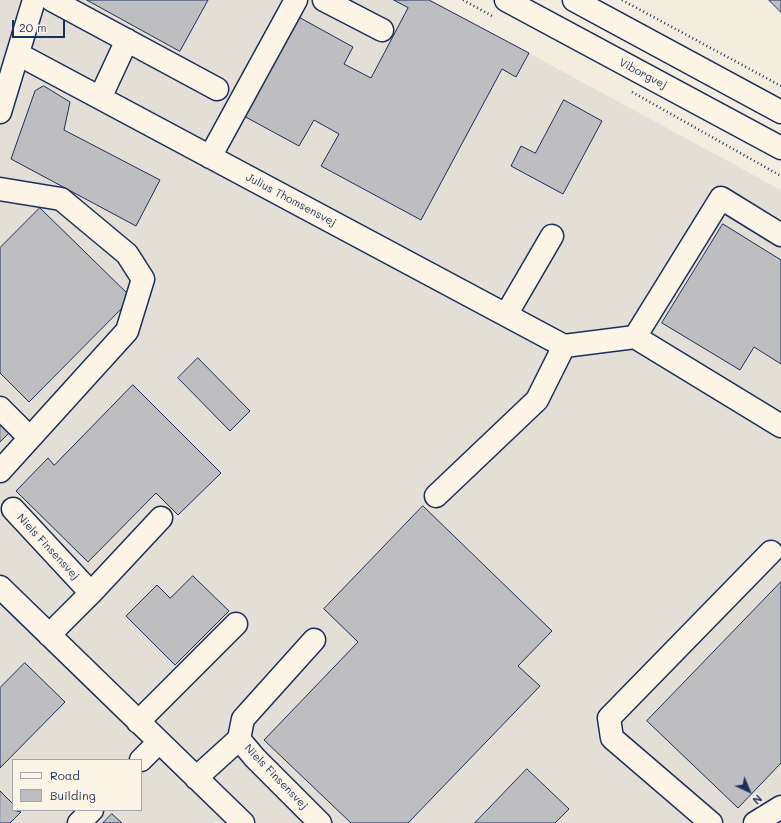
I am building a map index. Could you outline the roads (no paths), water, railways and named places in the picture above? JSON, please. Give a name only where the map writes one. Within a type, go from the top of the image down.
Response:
[{"type":"street","points":[[0,112],[34,0]]},
{"type":"street","points":[[52,0],[217,89]]},
{"type":"street","points":[[210,157],[296,0]]},
{"type":"street","points":[[324,0],[382,30]]},
{"type":"street","points":[[574,0],[781,112]]},
{"type":"street","name":"Viborgvej","points":[[501,9],[781,148]]},
{"type":"street","points":[[100,98],[127,40]]},
{"type":"street","name":"Julius Thomsensvej","points":[[18,54],[564,346]]},
{"type":"street","points":[[0,189],[61,199],[127,254],[143,279],[127,331],[0,471]]},
{"type":"street","points":[[636,337],[721,198],[781,235]]},
{"type":"street","points":[[506,315],[552,236]]},
{"type":"street","points":[[436,496],[537,400],[564,346],[636,337],[781,426]]},
{"type":"street","points":[[0,408],[30,438]]},
{"type":"street","name":"Niels Finsensvej","points":[[13,509],[91,593]]},
{"type":"street","points":[[49,636],[161,518]]},
{"type":"street","points":[[712,823],[612,738],[609,718],[771,552]]},
{"type":"street","points":[[0,587],[196,778],[239,822]]},
{"type":"street","points":[[138,722],[236,624]]},
{"type":"street","points":[[239,739],[243,719],[314,640]]},
{"type":"street","name":"Niels Finsensvej","points":[[196,778],[239,739],[255,758],[320,823]]},
{"type":"street","points":[[142,759],[159,742]]},
{"type":"street","points":[[756,823],[781,807]]},
{"type":"street","points":[[79,823],[91,811]]}]
